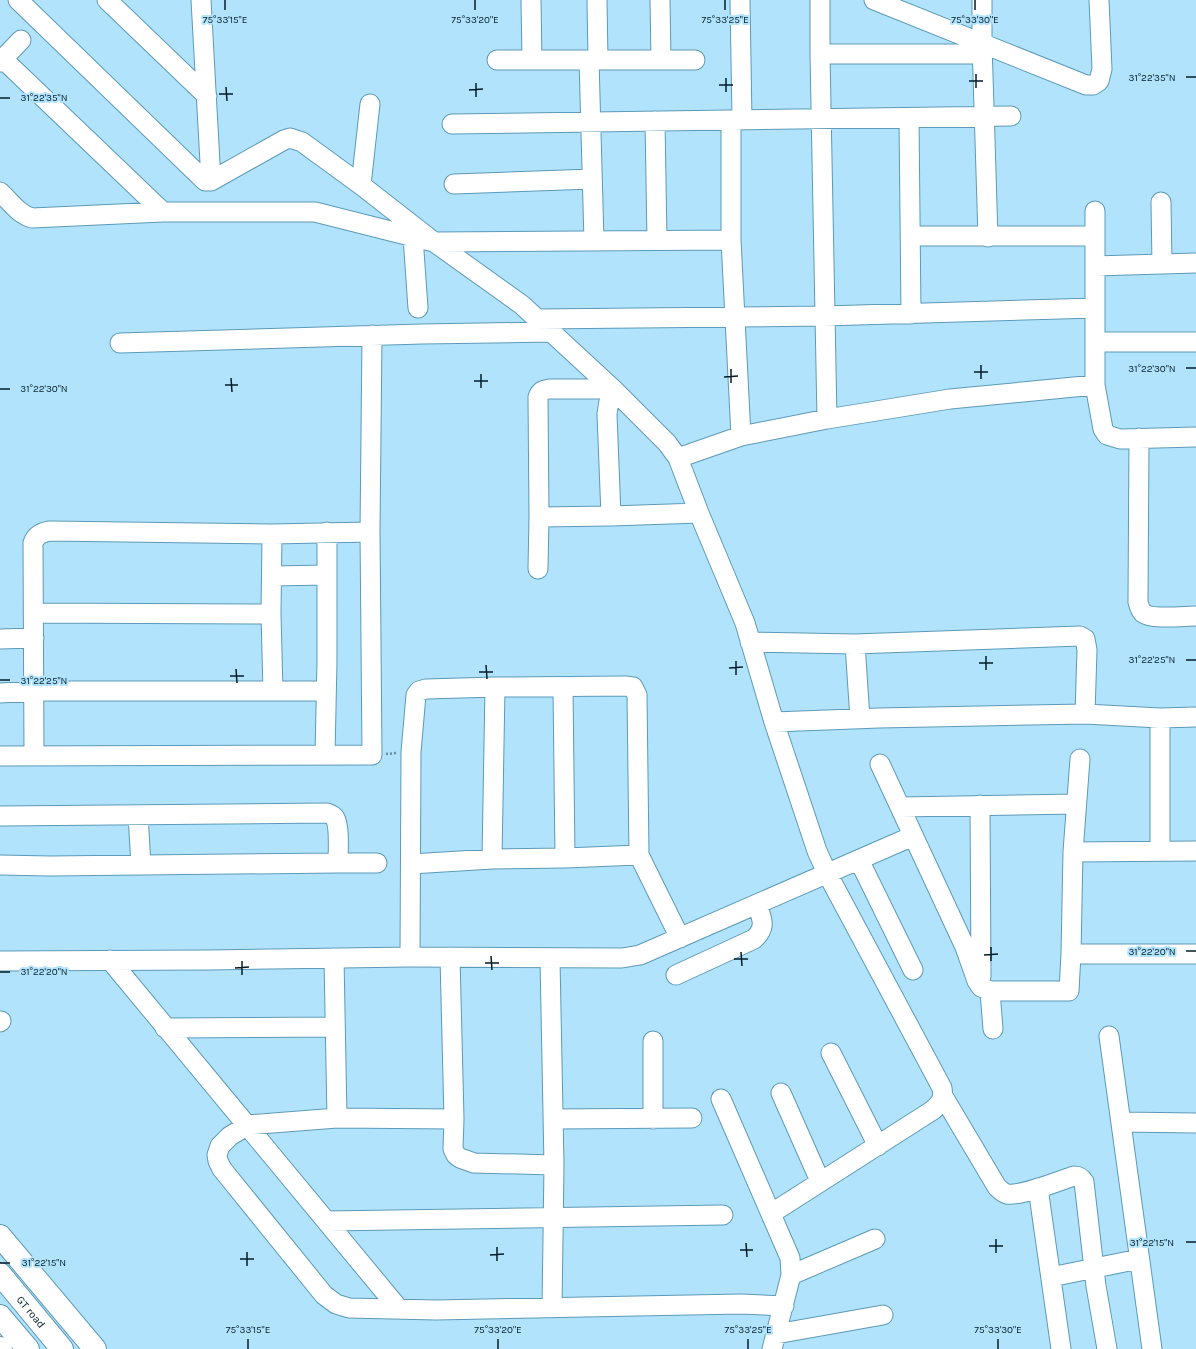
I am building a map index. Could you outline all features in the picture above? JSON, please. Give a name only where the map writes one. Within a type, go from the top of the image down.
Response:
[{"type":"main road","points":[[0,1236],[95,1349]]},
{"type":"main road","name":"GT road","points":[[0,1274],[62,1349]]},
{"type":"main road","points":[[0,1316],[28,1349]]},
{"type":"street","points":[[107,0],[206,96]]},
{"type":"street","points":[[531,0],[532,60]]},
{"type":"street","points":[[594,241],[590,121],[597,0]]},
{"type":"street","points":[[660,0],[661,60]]},
{"type":"street","points":[[740,0],[731,240],[741,436]]},
{"type":"street","points":[[820,0],[824,316],[827,418]]},
{"type":"street","points":[[874,0],[901,6],[982,48],[1086,85],[1093,85],[1099,81],[1102,69],[1099,0]]},
{"type":"street","points":[[982,0],[982,48],[988,237]]},
{"type":"street","points":[[26,3],[205,182],[211,181],[284,140],[290,138],[302,142],[434,242],[522,305],[662,437],[678,458],[699,513],[745,623],[774,722],[817,851],[827,873],[942,1088],[943,1096],[1002,1193],[1012,1194],[1038,1188],[1074,1176],[1077,1176],[1084,1182],[1094,1269],[1107,1349]]},
{"type":"street","points":[[197,4],[206,96],[211,181]]},
{"type":"street","points":[[22,40],[2,61],[163,212]]},
{"type":"street","points":[[820,54],[982,48]]},
{"type":"street","points":[[498,60],[694,60]]},
{"type":"street","points":[[360,185],[370,104]]},
{"type":"street","points":[[452,124],[1011,116]]},
{"type":"street","points":[[909,118],[911,314]]},
{"type":"street","points":[[655,121],[657,240]]},
{"type":"street","points":[[454,184],[592,179]]},
{"type":"street","points":[[0,192],[20,213],[32,218],[163,212],[315,212],[434,242],[731,240]]},
{"type":"street","points":[[1161,202],[1162,264]]},
{"type":"street","points":[[1095,211],[1095,385],[1103,429],[1106,435],[1120,439],[1196,436]]},
{"type":"street","points":[[911,236],[1095,236]]},
{"type":"street","points":[[413,237],[418,308]]},
{"type":"street","points":[[1096,266],[1196,264]]},
{"type":"street","points":[[536,319],[824,316],[1095,308]]},
{"type":"street","points":[[120,343],[372,335],[550,332]]},
{"type":"street","points":[[0,756],[372,754],[370,532],[372,335]]},
{"type":"street","points":[[1095,342],[1196,342]]},
{"type":"street","points":[[678,458],[741,436],[827,418],[950,399],[1095,385]]},
{"type":"street","points":[[538,569],[538,397],[540,392],[549,389],[612,389]]},
{"type":"street","points":[[610,516],[607,414],[612,389]]},
{"type":"street","points":[[1139,438],[1138,602],[1140,609],[1144,614],[1153,616],[1196,616]]},
{"type":"street","points":[[539,517],[699,513]]},
{"type":"street","points":[[34,756],[33,543],[35,538],[41,533],[50,531],[272,534],[370,532]]},
{"type":"street","points":[[325,755],[327,532]]},
{"type":"street","points":[[272,534],[271,614],[273,692]]},
{"type":"street","points":[[272,576],[327,575]]},
{"type":"street","points":[[34,613],[271,614]]},
{"type":"street","points":[[750,642],[855,644],[1080,636],[1085,639],[1087,650],[1086,714]]},
{"type":"street","points":[[0,639],[34,638]]},
{"type":"street","points":[[855,644],[860,719]]},
{"type":"street","points":[[410,957],[412,752],[416,695],[419,691],[426,689],[629,686],[633,688],[637,695],[639,855],[680,938]]},
{"type":"street","points":[[492,859],[495,687]]},
{"type":"street","points":[[563,687],[565,858]]},
{"type":"street","points":[[0,693],[34,691],[326,691]]},
{"type":"street","points":[[774,722],[1086,714],[1160,718],[1196,717]]},
{"type":"street","points":[[1160,718],[1160,851]]},
{"type":"street","points":[[880,764],[965,947],[977,981],[985,989],[1069,991],[1072,954],[1073,852],[1080,758]]},
{"type":"street","points":[[900,807],[980,804],[1076,804]]},
{"type":"street","points":[[980,804],[985,989],[993,1029]]},
{"type":"street","points":[[0,816],[327,813],[336,819],[338,862]]},
{"type":"street","points":[[138,815],[141,865]]},
{"type":"street","points":[[0,961],[410,957],[550,959],[622,958],[640,955],[913,836]]},
{"type":"street","points":[[1073,852],[1196,851]]},
{"type":"street","points":[[410,864],[492,859],[639,855]]},
{"type":"street","points":[[859,860],[913,970]]},
{"type":"street","points":[[0,865],[141,865],[338,862],[377,863]]},
{"type":"street","points":[[676,975],[754,938],[759,934],[763,923],[757,904]]},
{"type":"street","points":[[1072,954],[1196,954]]},
{"type":"street","points":[[450,957],[454,1149],[456,1155],[466,1161],[474,1163],[554,1165]]},
{"type":"street","points":[[334,958],[337,1118]]},
{"type":"street","points":[[550,959],[554,1165],[552,1308]]},
{"type":"street","points":[[110,960],[399,1309]]},
{"type":"street","points":[[165,1028],[335,1027]]},
{"type":"street","points":[[1109,1036],[1152,1349]]},
{"type":"street","points":[[653,1041],[653,1119]]},
{"type":"street","points":[[831,1053],[878,1146]]},
{"type":"street","points":[[781,1093],[820,1181]]},
{"type":"street","points":[[772,1217],[774,1211],[933,1110],[940,1103],[943,1096]]},
{"type":"street","points":[[721,1099],[787,1249],[792,1266],[792,1275],[774,1341],[883,1315]]},
{"type":"street","points":[[454,1119],[337,1118],[248,1125],[230,1136],[220,1146],[217,1155],[222,1169],[324,1296],[336,1304],[349,1308],[552,1308],[741,1304],[784,1306]]},
{"type":"street","points":[[553,1119],[692,1118]]},
{"type":"street","points":[[1121,1122],[1196,1123]]},
{"type":"street","points":[[1038,1188],[1061,1349]]},
{"type":"street","points":[[327,1221],[723,1215]]},
{"type":"street","points":[[792,1275],[875,1239]]},
{"type":"street","points":[[1051,1277],[1139,1259]]},
{"type":"path","points":[[372,754],[412,752]]}]
